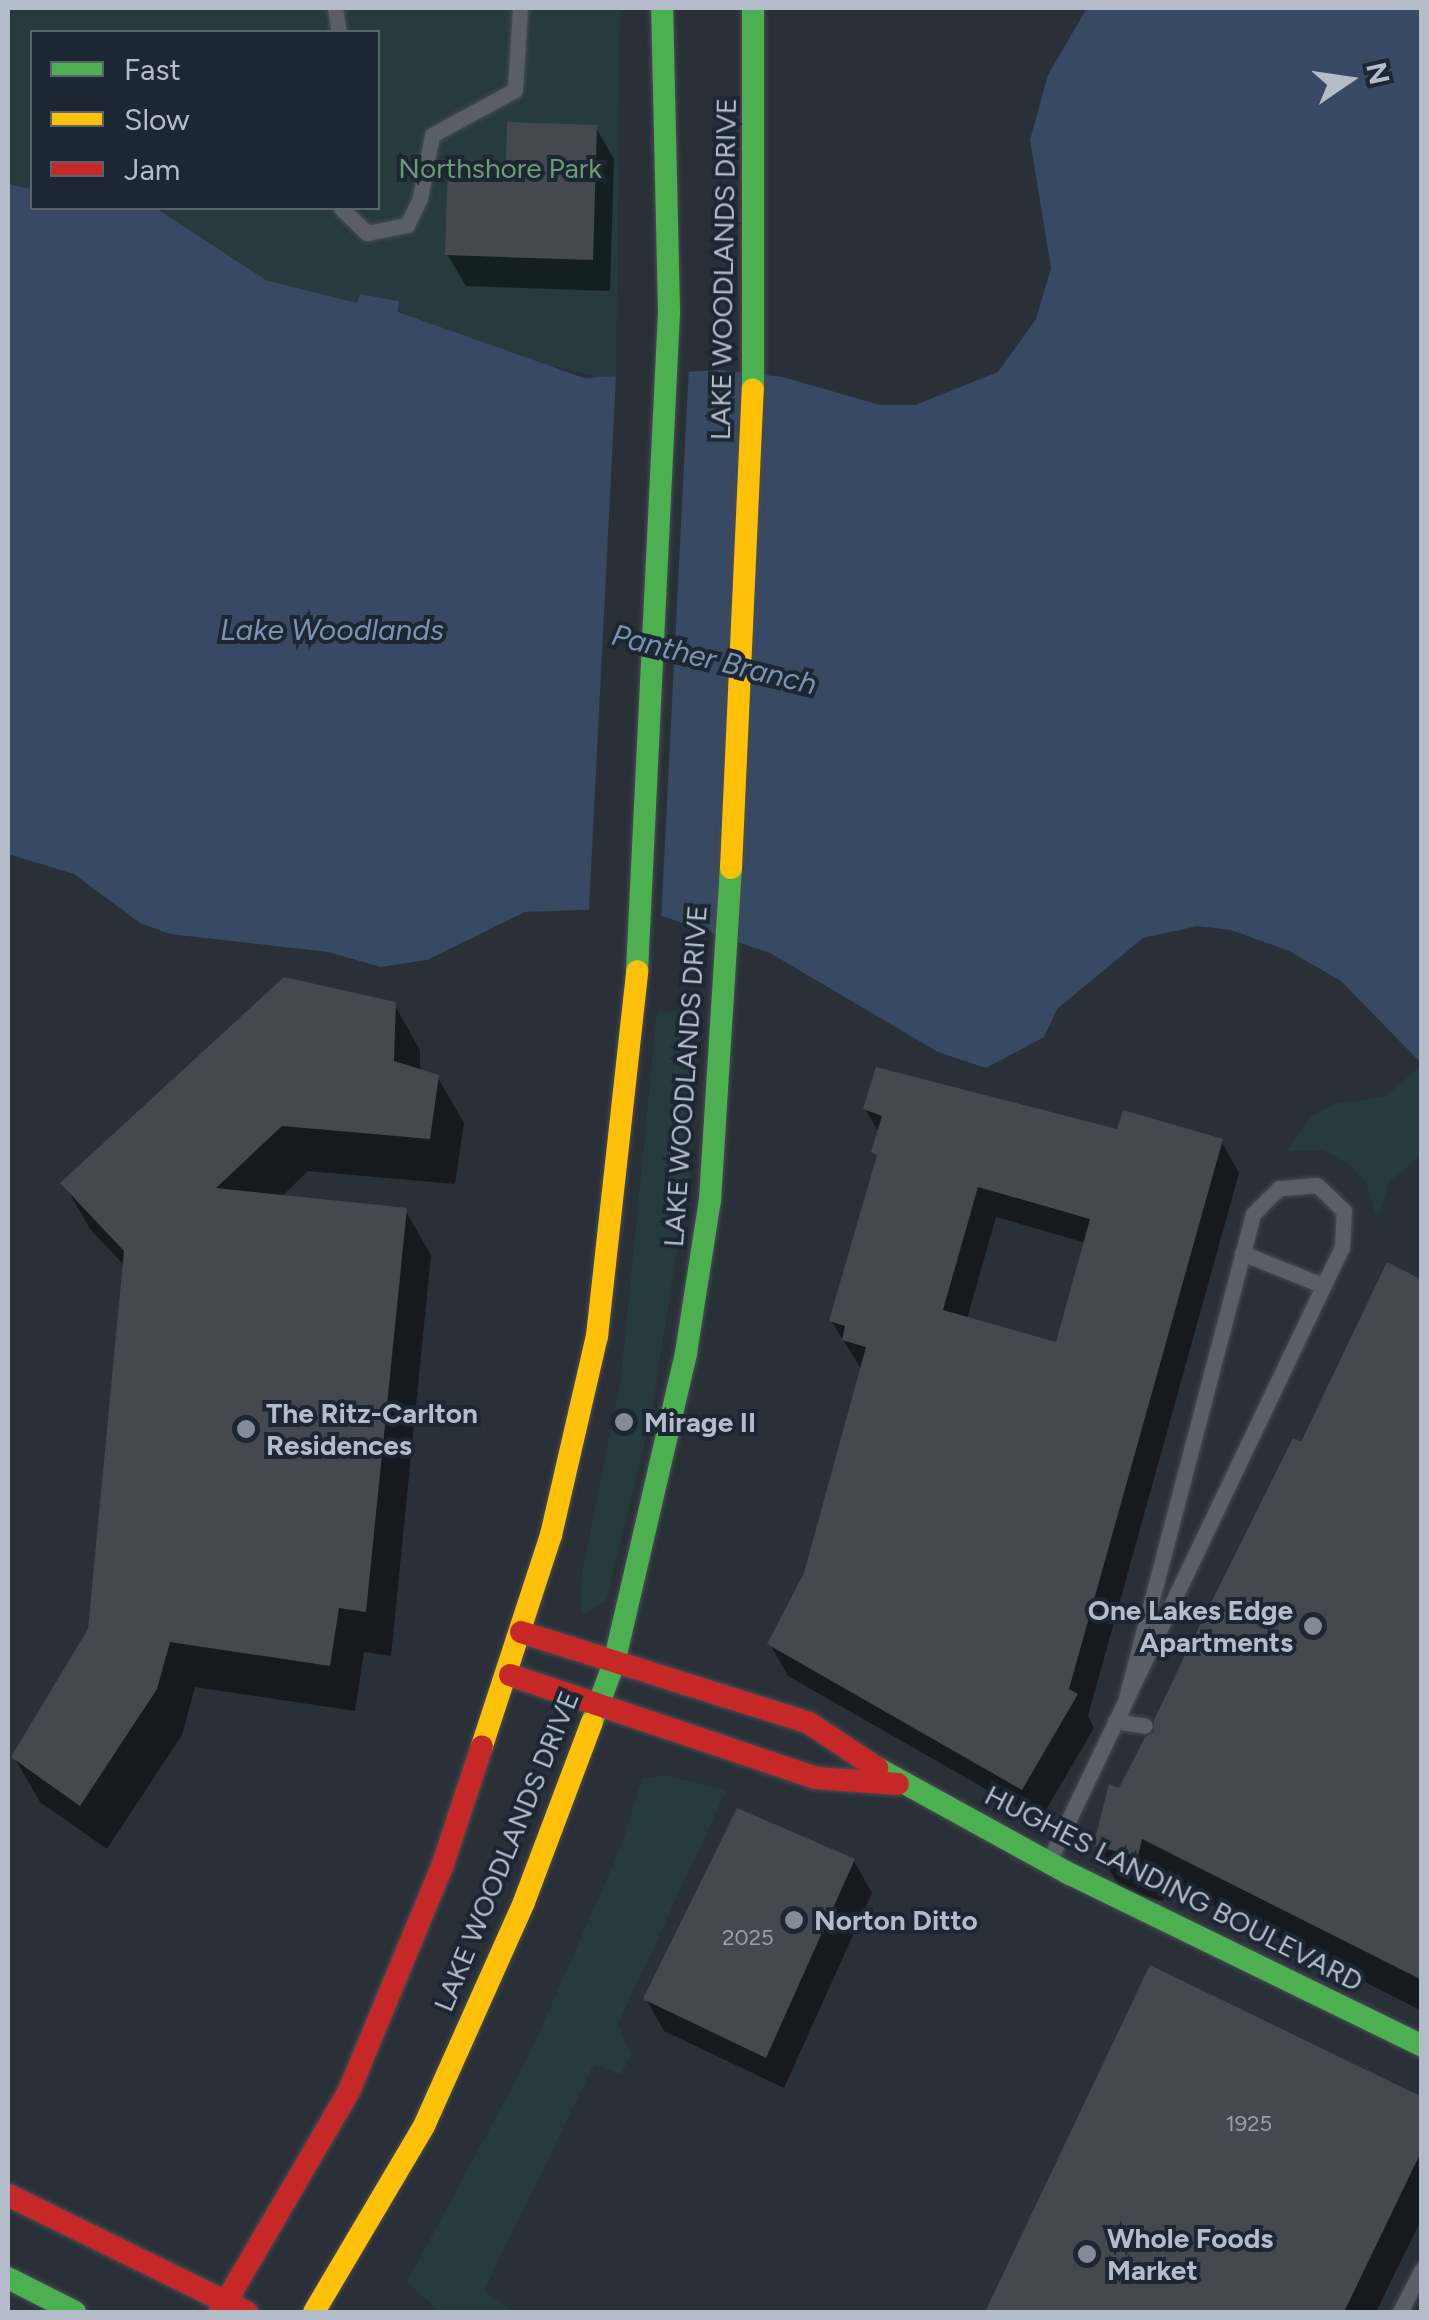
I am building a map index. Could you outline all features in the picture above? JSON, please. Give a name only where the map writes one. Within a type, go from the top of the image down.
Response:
[{"type":"main road","name":"LAKE WOODLANDS DRIVE","points":[[231,2309],[349,2091],[442,1866],[510,1675],[551,1536],[598,1336],[635,1010],[668,311],[662,8]]},
{"type":"main road","name":"LAKE WOODLANDS DRIVE","points":[[314,2312],[424,2126],[524,1902],[614,1663],[686,1354],[710,1200],[724,1013],[757,316],[754,8]]},
{"type":"main road","name":"HUGHES LANDING BOULEVARD","points":[[521,1632],[809,1723],[900,1784],[1422,2046]]},
{"type":"main road","name":"HUGHES LANDING BOULEVARD","points":[[510,1675],[596,1709],[816,1778],[900,1784]]},
{"type":"main road","points":[[8,2195],[83,2242],[231,2309]]},
{"type":"main road","points":[[8,2278],[58,2293],[76,2312]]},
{"type":"lane","points":[[343,210],[367,233],[407,226],[420,198],[432,135],[515,90],[520,8]]},
{"type":"lane","points":[[1049,1861],[1346,1232],[1344,1211],[1317,1184],[1280,1188],[1264,1198],[1242,1253],[1126,1697]]},
{"type":"lane","points":[[1242,1253],[1322,1284]]},
{"type":"lane","points":[[1115,1721],[1145,1726]]},
{"type":"lane","points":[[1400,2312],[1422,2269]]},
{"type":"green space","name":"Northshore Park","points":[[8,8],[620,8],[616,381],[527,360],[398,311],[399,301],[360,294],[357,303],[266,280],[159,210],[380,210],[380,30],[30,30],[30,189],[8,184]]},
{"type":"green space","points":[[657,1011],[700,1012],[686,1141],[694,1143],[650,1421],[606,1601],[581,1615],[581,1579],[621,1379]]},
{"type":"green space","points":[[1421,1066],[1421,1155],[1389,1182],[1378,1220],[1366,1183],[1351,1166],[1324,1150],[1287,1151],[1311,1117],[1334,1104],[1386,1096]]},
{"type":"green space","points":[[666,1775],[726,1791],[618,2024],[631,2055],[621,2074],[594,2064],[484,2291],[514,2312],[440,2312],[407,2282],[528,2058],[621,1847],[642,1779]]},
{"type":"water","name":"Lake Woodlands","points":[[1087,8],[1421,8],[1421,1063],[1341,981],[1289,951],[1231,930],[1197,926],[1143,938],[1057,1009],[1044,1037],[986,1068],[938,1052],[770,953],[638,908],[525,912],[427,960],[381,967],[328,952],[170,934],[140,923],[74,874],[8,854],[8,184],[30,189],[30,210],[159,210],[266,280],[357,303],[360,294],[399,301],[398,312],[584,378],[720,370],[783,377],[880,405],[915,405],[998,372],[1036,319],[1051,268],[1030,140],[1048,75]]},
{"type":"pier","points":[[689,366],[661,921],[589,910],[616,376]]},
{"type":"building","points":[[507,122],[597,125],[593,260],[445,255],[448,162],[506,164]]},
{"type":"building","name":"The Ritz-Carlton Residences","points":[[284,977],[396,1002],[394,1061],[439,1075],[430,1139],[282,1126],[216,1188],[407,1208],[366,1612],[339,1608],[330,1666],[170,1642],[157,1689],[80,1806],[11,1757],[88,1629],[124,1251],[60,1183]]},
{"type":"building","points":[[876,1067],[1117,1129],[1123,1110],[1223,1139],[1069,1689],[1078,1694],[1022,1790],[767,1644],[804,1573],[866,1347],[842,1340],[845,1326],[829,1321],[877,1155],[871,1152],[882,1116],[863,1109]],"holes":[[[978,1187],[1090,1219],[1056,1342],[943,1310]]]},
{"type":"building","name":"One Lakes Edge Apartments","points":[[1387,1262],[1422,1280],[1422,1980],[1142,1839],[1138,1856],[1093,1846],[1109,1784],[1119,1788],[1145,1737],[1154,1732],[1154,1720],[1192,1641],[1293,1438],[1301,1442]]},
{"type":"building","points":[[737,1808],[855,1859],[766,2058],[643,1999]]},
{"type":"building","points":[[1150,1965],[1422,2097],[1422,2150],[1344,2312],[985,2312]]},
{"type":"traffic: fast","points":[[637,971],[669,311],[662,8]]},
{"type":"traffic: fast","points":[[753,8],[753,390]]},
{"type":"traffic: fast","points":[[592,1722],[614,1663],[686,1353],[710,1200],[731,868]]},
{"type":"traffic: fast","points":[[877,1768],[1070,1874],[1422,2046]]},
{"type":"traffic: fast","points":[[8,2278],[75,2312]]},
{"type":"traffic: slow","points":[[731,868],[753,390]]},
{"type":"traffic: slow","points":[[482,1746],[551,1535],[597,1336],[637,971]]},
{"type":"traffic: slow","points":[[314,2312],[424,2126],[524,1902],[592,1722]]},
{"type":"traffic: jam","points":[[521,1632],[809,1723],[877,1768]]},
{"type":"traffic: jam","points":[[510,1675],[816,1778],[898,1784]]},
{"type":"traffic: jam","points":[[220,2312],[349,2091],[442,1867],[482,1746]]},
{"type":"traffic: jam","points":[[8,2195],[247,2312]]},
{"type":"place","name":"Mirage II","points":[[624,1422]]},
{"type":"place","name":"The Ritz-Carlton Residences","points":[[246,1429]]},
{"type":"place","name":"One Lakes Edge Apartments","points":[[1313,1626]]},
{"type":"place","name":"Norton Ditto","points":[[794,1920]]},
{"type":"place","name":"Whole Foods Market","points":[[1087,2254]]},
{"type":"water label","name":"Panther Branch","points":[[714,660]]}]
